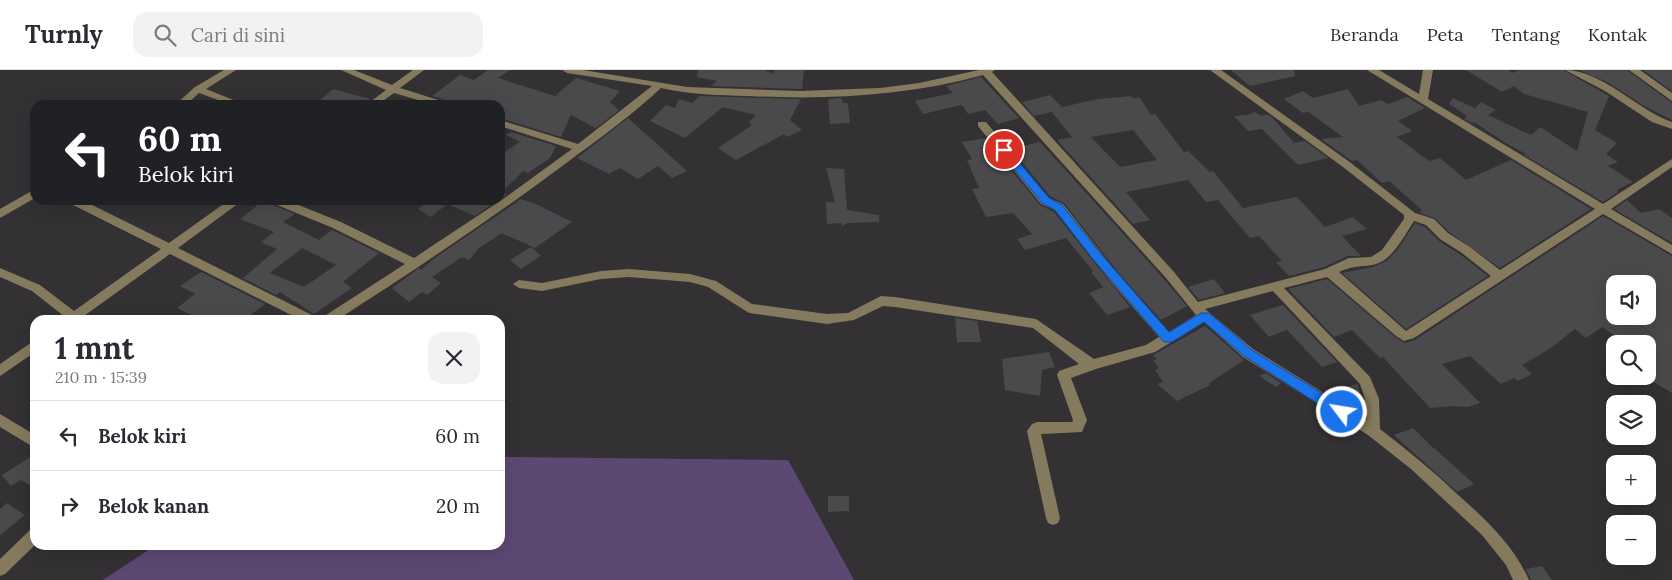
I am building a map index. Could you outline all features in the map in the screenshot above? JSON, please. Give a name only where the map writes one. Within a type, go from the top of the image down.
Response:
[{"type":"street","points":[[186,100],[198,89],[231,70]]},
{"type":"street","points":[[346,70],[430,100]]},
{"type":"street","points":[[377,100],[419,70]]},
{"type":"street","points":[[567,70],[685,90],[738,92],[854,92],[942,82],[988,71],[1200,311],[1248,353],[1373,431],[1429,477],[1487,530],[1512,560],[1521,580]]},
{"type":"street","points":[[1215,70],[1347,165],[1411,216],[1430,222],[1444,236],[1466,250],[1499,276]]},
{"type":"street","points":[[1372,70],[1672,250]]},
{"type":"street","points":[[1423,100],[1428,70]]},
{"type":"street","points":[[1570,70],[1608,89],[1656,120],[1672,126]]},
{"type":"street","points":[[1634,70],[1672,98]]},
{"type":"street","points":[[505,199],[638,104],[658,85]]},
{"type":"street","points":[[198,89],[228,100]]},
{"type":"street","points":[[982,124],[1046,201],[1059,207],[1110,272],[1168,339]]},
{"type":"street","points":[[505,125],[579,148]]},
{"type":"street","points":[[1329,272],[1337,276],[1400,333],[1406,336],[1605,209],[1672,162]]},
{"type":"street","points":[[0,214],[30,196]]},
{"type":"street","points":[[82,205],[302,315]]},
{"type":"street","points":[[80,315],[230,205]]},
{"type":"street","points":[[288,205],[337,226],[415,264]]},
{"type":"street","points":[[335,315],[415,264],[497,205]]},
{"type":"street","points":[[1053,518],[1034,431],[1037,428],[1077,428],[1080,420],[1064,375],[1094,364],[1150,349],[1168,339],[1200,311],[1274,285],[1329,272],[1349,262],[1373,261],[1386,254],[1411,216]]},
{"type":"street","points":[[0,272],[36,288],[70,315]]},
{"type":"street","points":[[519,284],[542,288],[601,275],[629,273],[690,278],[712,284],[749,308],[827,318],[850,317],[881,301],[895,302],[1036,324],[1086,362],[1094,364]]},
{"type":"street","points":[[1274,285],[1365,381],[1372,395],[1373,431]]},
{"type":"street","points":[[0,371],[30,349]]},
{"type":"street","points":[[0,420],[30,439]]},
{"type":"street","points":[[0,569],[30,540]]},
{"type":"shaded area","points":[[505,457],[788,460],[854,580],[103,580],[148,550],[505,550]]},
{"type":"building","points":[[488,70],[510,70],[498,78],[555,96],[576,78],[620,91],[610,102],[619,110],[596,128],[571,115],[561,137],[505,120],[505,100],[446,100],[432,96],[460,75],[474,80]]},
{"type":"building","points":[[698,70],[764,70],[773,74],[775,70],[804,70],[802,89],[800,89],[711,86],[717,81],[697,77]]},
{"type":"building","points":[[1231,70],[1294,70],[1295,76],[1250,86]]},
{"type":"building","points":[[1466,70],[1508,70],[1512,73],[1520,70],[1563,70],[1609,96],[1595,130],[1617,143],[1606,154],[1618,162],[1608,166],[1633,182],[1617,190],[1618,192],[1603,202],[1524,155],[1526,154],[1474,122],[1472,123],[1464,119],[1467,116],[1449,104],[1453,98],[1475,108],[1481,102],[1496,110],[1488,115],[1531,135],[1540,127],[1577,151],[1588,112],[1524,94],[1514,86],[1502,92]]},
{"type":"building","points":[[1579,70],[1627,70],[1672,103],[1672,120],[1646,107],[1607,82]]},
{"type":"building","points":[[1643,70],[1672,70],[1672,91]]},
{"type":"building","points":[[981,77],[1019,118],[998,124],[985,110],[968,114],[962,105],[923,114],[915,101],[953,93],[946,86]]},
{"type":"building","points":[[333,89],[370,99],[369,100],[320,100]]},
{"type":"building","points":[[1348,89],[1359,106],[1381,100],[1388,104],[1407,97],[1425,108],[1398,121],[1412,131],[1397,137],[1429,161],[1440,158],[1466,180],[1511,160],[1591,209],[1500,268],[1449,232],[1435,218],[1420,213],[1422,210],[1389,181],[1382,183],[1357,160],[1352,161],[1321,139],[1343,137],[1308,112],[1303,113],[1284,99],[1303,91],[1313,98]]},
{"type":"building","points":[[1050,95],[1062,107],[1098,99],[1131,96],[1133,98],[1140,98],[1151,115],[1155,114],[1184,152],[1188,151],[1210,172],[1213,171],[1243,208],[1297,197],[1325,227],[1353,217],[1367,229],[1342,236],[1361,256],[1348,256],[1324,267],[1289,276],[1276,262],[1282,261],[1259,236],[1250,238],[1218,200],[1206,202],[1188,180],[1126,192],[1150,220],[1133,224],[1057,140],[1072,137],[1052,112],[1034,116],[1022,102]],"holes":[[[1133,130],[1157,160],[1120,167],[1091,137]]]},
{"type":"building","points":[[700,96],[801,99],[790,120],[802,130],[787,137],[784,134],[736,160],[718,148],[752,125],[749,122],[756,115],[723,107],[685,138],[650,121],[666,105],[675,108],[679,99],[692,103]]},
{"type":"building","points":[[841,98],[843,103],[848,103],[850,123],[830,124],[828,99]]},
{"type":"building","points":[[1255,112],[1261,116],[1267,114],[1273,118],[1294,143],[1305,141],[1328,158],[1298,165],[1262,129],[1248,131],[1234,116],[1248,115]]},
{"type":"building","points":[[628,118],[687,171],[672,178],[658,166],[638,179],[620,168],[609,174],[577,158]]},
{"type":"building","points":[[511,132],[556,146],[550,158],[528,173],[523,171],[505,189],[505,152],[520,142],[506,135]]},
{"type":"building","points":[[986,138],[995,153],[997,153],[1040,205],[1054,212],[1130,307],[1107,315],[1089,293],[1103,287],[1091,272],[1093,271],[1066,238],[1025,250],[1017,239],[1032,234],[1013,213],[986,217],[972,189],[979,188],[967,160],[972,159],[962,142]]},
{"type":"building","points":[[1040,142],[1187,306],[1161,320],[1121,276],[1064,203],[1050,196],[1011,149]]},
{"type":"building","points":[[826,168],[844,169],[847,210],[879,215],[879,222],[848,223],[842,226],[841,223],[827,224],[826,202],[835,202]]},
{"type":"building","points":[[521,199],[536,204],[572,222],[535,248],[502,233],[479,248],[469,260],[462,257],[432,277],[441,283],[427,295],[422,292],[409,302],[392,288],[419,268],[421,270],[435,258]]},
{"type":"building","points":[[1627,200],[1641,213],[1659,209],[1672,218],[1672,243],[1614,209]]},
{"type":"building","points":[[258,205],[273,205],[295,214],[283,222],[319,240],[332,230],[379,253],[343,282],[352,288],[314,314],[280,292],[276,295],[243,278],[277,249],[261,242],[274,232],[240,219]],"holes":[[[302,248],[336,265],[304,287],[270,273]]]},
{"type":"building","points":[[422,205],[446,205],[431,217],[418,209]]},
{"type":"building","points":[[449,205],[491,205],[475,216]]},
{"type":"building","points":[[1603,216],[1672,256],[1672,393],[1656,383],[1656,335],[1614,335],[1602,327],[1586,338],[1575,329],[1548,350],[1522,365],[1532,374],[1518,381],[1514,378],[1501,384],[1470,356],[1442,364],[1480,403],[1468,407],[1430,408],[1383,357],[1380,358],[1352,330],[1334,337],[1288,289],[1327,279],[1395,337],[1405,343],[1415,340]]},
{"type":"building","points":[[1415,223],[1425,227],[1439,241],[1488,276],[1406,329],[1342,273],[1373,267],[1387,261],[1398,249]]},
{"type":"building","points":[[531,247],[541,256],[521,269],[510,260]]},
{"type":"building","points":[[201,272],[265,304],[251,315],[191,315],[177,308],[195,294],[180,286]]},
{"type":"building","points":[[1214,279],[1225,293],[1199,300],[1188,287]]},
{"type":"building","points":[[1283,305],[1337,362],[1322,367],[1287,330],[1269,337],[1250,315]]},
{"type":"building","points":[[955,318],[977,321],[981,342],[957,342]]},
{"type":"building","points":[[1205,326],[1244,360],[1209,383],[1210,385],[1177,401],[1157,384],[1163,382],[1155,370],[1159,368],[1153,361],[1157,359],[1153,355]]},
{"type":"building","points":[[1049,352],[1055,367],[1042,370],[1040,396],[1005,390],[1002,359]]},
{"type":"building","points":[[1266,373],[1281,383],[1276,387],[1259,376]]},
{"type":"building","points":[[1357,384],[1363,399],[1354,401],[1342,388]]},
{"type":"building","points":[[1413,428],[1474,484],[1457,492],[1394,435]]},
{"type":"building","points":[[30,457],[30,485],[21,480],[11,486],[2,475]]},
{"type":"building","points":[[828,496],[849,496],[849,511],[828,512]]},
{"type":"building","points":[[7,503],[25,515],[0,535],[0,509]]},
{"type":"building","points":[[1542,566],[1552,580],[1531,580],[1526,569]]},
{"type":"route","points":[[1004,150],[1046,201],[1059,207],[1086,244],[1168,339],[1205,316],[1248,353],[1342,412]]}]
